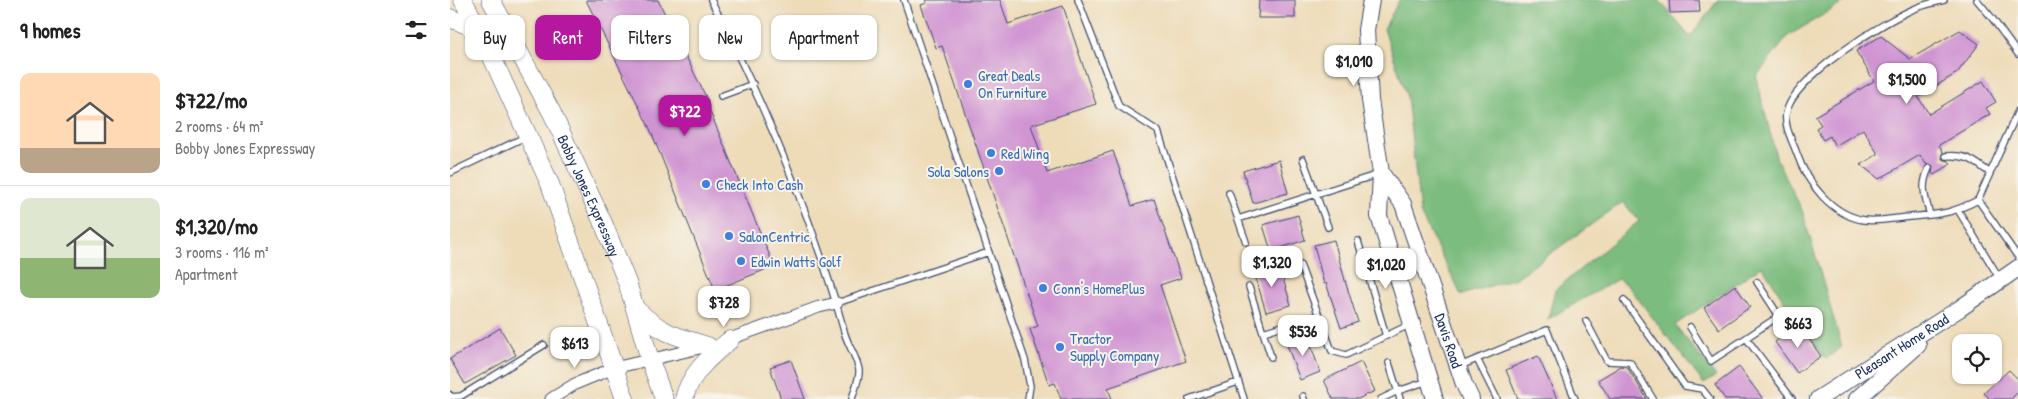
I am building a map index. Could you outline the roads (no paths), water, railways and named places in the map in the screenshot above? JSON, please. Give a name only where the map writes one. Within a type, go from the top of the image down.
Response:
[{"type":"main road","name":"Bobby Jones Expressway","points":[[463,0],[471,15]]},
{"type":"main road","name":"Bobby Jones Expressway","points":[[491,0],[560,130],[604,225],[628,286],[650,360],[664,399]]},
{"type":"main road","name":"Davis Road","points":[[1371,0],[1366,30],[1370,100],[1381,173],[1379,216],[1436,399]]},
{"type":"main road","points":[[450,18],[465,24]]},
{"type":"main road","name":"Bobby Jones Expressway","points":[[493,60],[550,184],[625,399]]},
{"type":"main road","name":"Davis Road","points":[[1381,173],[1402,204],[1458,367],[1471,399]]},
{"type":"main road","name":"Pleasant Home Road","points":[[1825,397],[1960,309],[2018,268]]},
{"type":"main road","points":[[635,308],[659,329],[674,336],[708,346]]},
{"type":"main road","name":"Pleasant Home Road","points":[[1856,399],[1960,309]]},
{"type":"main road","points":[[684,399],[690,382],[701,364],[730,340]]},
{"type":"street","points":[[551,399],[575,384],[614,368],[730,340],[810,310],[837,303]]},
{"type":"lane","points":[[711,0],[753,84],[824,260],[844,333],[860,371],[852,399]]},
{"type":"lane","points":[[904,0],[1025,360],[1030,386],[1028,399]]},
{"type":"lane","points":[[1078,0],[1119,106],[1158,131],[1244,399]]},
{"type":"lane","points":[[1944,0],[1918,7],[1850,45],[1811,78],[1790,103],[1786,115],[1787,126],[1802,167],[1817,189],[1831,204],[1850,215],[1865,220],[1946,214],[1978,200],[2018,111]]},
{"type":"lane","points":[[1977,0],[2018,54]]},
{"type":"lane","points":[[721,96],[753,84]]},
{"type":"lane","points":[[450,173],[528,135]]},
{"type":"lane","points":[[1946,156],[1960,154],[1970,158],[1990,173]]},
{"type":"lane","points":[[1303,158],[1328,227]]},
{"type":"lane","points":[[1928,168],[1923,180],[1923,188],[1930,215]]},
{"type":"lane","points":[[1238,219],[1381,173]]},
{"type":"lane","points":[[1229,193],[1246,242]]},
{"type":"lane","points":[[1978,200],[2018,257]]},
{"type":"lane","points":[[1958,210],[2001,280]]},
{"type":"lane","points":[[1358,241],[1386,336]]},
{"type":"lane","points":[[837,303],[989,252]]},
{"type":"lane","points":[[1300,265],[1332,351],[1346,355],[1413,323]]},
{"type":"lane","points":[[1690,328],[1711,361],[1779,316],[1757,282]]},
{"type":"lane","points":[[1249,287],[1271,357]]},
{"type":"lane","points":[[1624,300],[1685,386],[1702,389],[1710,399]]},
{"type":"lane","points":[[1264,332],[1319,315]]},
{"type":"lane","points":[[1586,321],[1607,361],[1630,362],[1654,399]]},
{"type":"lane","points":[[1458,367],[1547,330],[1575,399]]},
{"type":"lane","points":[[1746,338],[1792,399]]},
{"type":"lane","points":[[450,395],[451,397],[461,396],[544,345]]},
{"type":"lane","points":[[1477,359],[1496,399]]},
{"type":"lane","points":[[1389,363],[1400,399]]},
{"type":"lane","points":[[1381,399],[1398,391],[1430,381]]},
{"type":"lane","points":[[1189,399],[1238,382]]},
{"type":"place","name":"Great Deals On Furniture","points":[[968,84]]},
{"type":"place","name":"Red Wing","points":[[991,153]]},
{"type":"place","name":"Sola Salons","points":[[999,171]]},
{"type":"place","name":"Check Into Cash","points":[[706,184]]},
{"type":"place","name":"SalonCentric","points":[[729,236]]},
{"type":"place","name":"Edwin Watts Golf","points":[[741,261]]},
{"type":"place","name":"Conn's HomePlus","points":[[1043,288]]},
{"type":"place","name":"Tractor Supply Company","points":[[1060,347]]}]
